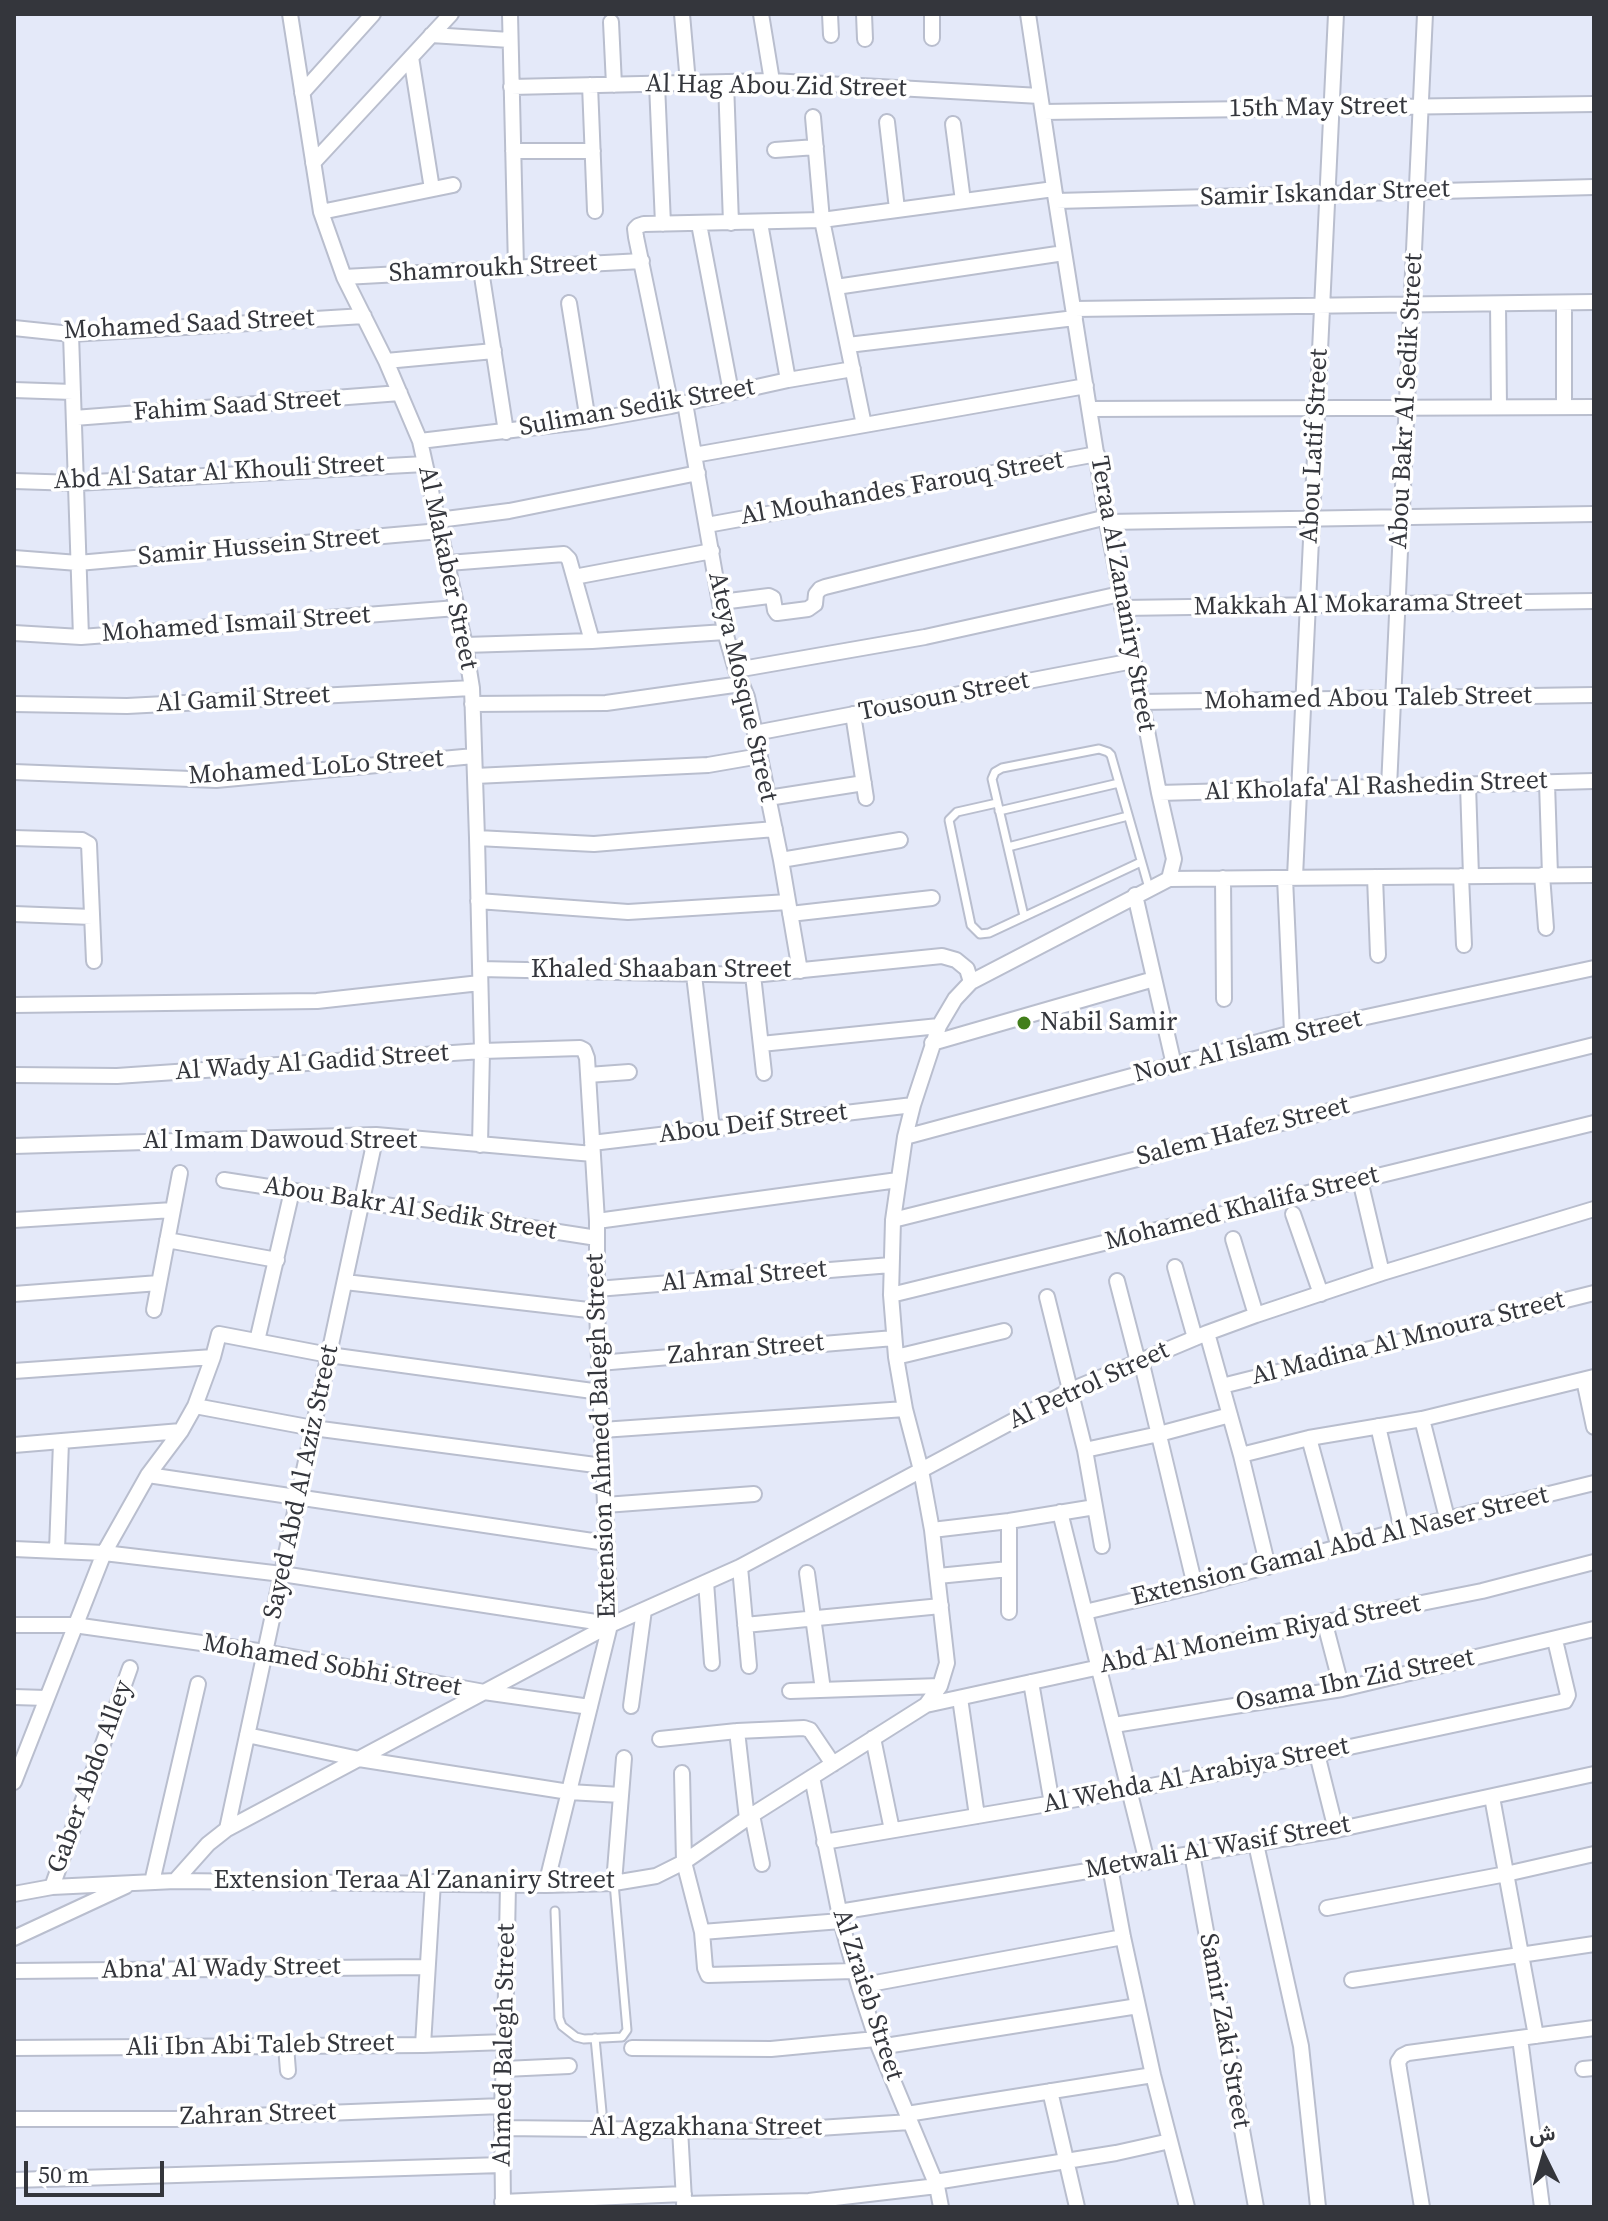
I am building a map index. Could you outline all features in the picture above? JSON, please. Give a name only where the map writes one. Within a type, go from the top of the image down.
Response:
[{"type":"street","name":"Al Makaber Street","points":[[290,14],[321,212],[344,277],[386,361],[420,441],[465,645],[472,688],[477,838],[482,1051],[480,1145]]},
{"type":"street","points":[[302,93],[373,14]]},
{"type":"street","points":[[313,163],[451,14]]},
{"type":"street","points":[[510,14],[516,268]]},
{"type":"street","points":[[682,14],[688,83]]},
{"type":"street","points":[[761,14],[772,81]]},
{"type":"street","points":[[830,14],[831,35]]},
{"type":"street","points":[[864,14],[865,39]]},
{"type":"street","points":[[932,14],[932,38]]},
{"type":"street","name":"Teraa Al Zananiry Street","points":[[1028,14],[1121,601],[1174,859],[1169,879]]},
{"type":"street","name":"Abou Latif Street","points":[[1292,1033],[1290,878],[1299,789],[1336,14]]},
{"type":"street","name":"Abou Bakr Al Sedik Street","points":[[1389,787],[1425,14]]},
{"type":"street","points":[[611,22],[614,85]]},
{"type":"street","points":[[431,35],[510,40]]},
{"type":"street","points":[[411,57],[432,189]]},
{"type":"street","name":"Al Hag Abou Zid Street","points":[[511,87],[772,81],[1040,96]]},
{"type":"street","points":[[726,82],[731,223]]},
{"type":"street","points":[[657,84],[663,224]]},
{"type":"street","points":[[590,85],[595,211]]},
{"type":"street","name":"15th May Street","points":[[1043,112],[1594,104]]},
{"type":"street","points":[[813,117],[822,220],[864,425]]},
{"type":"street","points":[[887,122],[897,209]]},
{"type":"street","points":[[953,124],[963,201]]},
{"type":"street","points":[[775,150],[816,147]]},
{"type":"street","points":[[513,151],[593,151]]},
{"type":"street","points":[[321,212],[453,185]]},
{"type":"street","name":"Samir Iskandar Street","points":[[663,224],[822,220],[963,201],[1055,195],[1327,196],[1594,187]]},
{"type":"street","points":[[760,223],[788,380]]},
{"type":"street","name":"Ateya Mosque Street","points":[[663,224],[644,224],[635,229],[678,404],[694,455],[725,632],[747,697],[755,733],[800,971]]},
{"type":"street","points":[[699,224],[731,392]]},
{"type":"street","points":[[836,287],[1064,253]]},
{"type":"street","name":"Shamroukh Street","points":[[344,277],[642,261]]},
{"type":"street","points":[[481,270],[506,432]]},
{"type":"street","points":[[848,345],[1074,314],[1594,302]]},
{"type":"street","points":[[569,303],[588,421]]},
{"type":"street","points":[[1564,303],[1564,407]]},
{"type":"street","points":[[1498,304],[1499,407]]},
{"type":"street","name":"Mohamed Saad Street","points":[[14,328],[71,334],[364,316]]},
{"type":"street","points":[[71,334],[81,637]]},
{"type":"street","points":[[386,361],[494,351]]},
{"type":"street","name":"Suliman Sedik Street","points":[[420,441],[588,421],[853,369]]},
{"type":"street","points":[[694,455],[1086,386]]},
{"type":"street","points":[[14,390],[73,392]]},
{"type":"street","name":"Fahim Saad Street","points":[[74,418],[400,393]]},
{"type":"street","points":[[1090,409],[1594,407]]},
{"type":"street","name":"Al Mouhandes Farouq Street","points":[[707,525],[1097,454]]},
{"type":"street","name":"Abd Al Satar Al Khouli Street","points":[[14,481],[76,483],[425,464]]},
{"type":"street","name":"Samir Hussein Street","points":[[14,558],[78,563],[439,526],[698,473]]},
{"type":"street","points":[[721,602],[769,596],[773,598],[777,613],[808,609],[815,604],[816,594],[825,587],[1107,519],[1594,514]]},
{"type":"street","points":[[574,577],[712,551]]},
{"type":"street","points":[[448,563],[560,553],[569,559],[592,641]]},
{"type":"street","points":[[472,704],[606,703],[925,637],[1121,601]]},
{"type":"street","name":"Makkah Al Mokarama Street","points":[[1121,601],[1307,605],[1594,601]]},
{"type":"street","name":"Mohamed Ismail Street","points":[[14,633],[81,637],[457,608]]},
{"type":"street","points":[[465,645],[725,632]]},
{"type":"street","name":"Tousoun Street","points":[[755,733],[1133,661]]},
{"type":"street","name":"Al Gamil Street","points":[[14,704],[127,706],[472,688]]},
{"type":"street","name":"Mohamed Abou Taleb Street","points":[[1141,702],[1594,695]]},
{"type":"street","points":[[768,798],[865,791],[853,714]]},
{"type":"street","name":"Mohamed LoLo Street","points":[[14,772],[216,780],[474,756]]},
{"type":"street","points":[[475,776],[708,765],[760,756]]},
{"type":"street","name":"Al Kholafa' Al Rashedin Street","points":[[1159,793],[1594,781]]},
{"type":"street","points":[[1546,928],[1547,783]]},
{"type":"street","points":[[1464,945],[1468,785]]},
{"type":"street","points":[[477,838],[594,844],[775,829]]},
{"type":"street","points":[[14,838],[82,840],[89,844],[94,961]]},
{"type":"street","points":[[781,860],[900,840]]},
{"type":"street","points":[[932,1043],[955,999],[971,982],[1169,879],[1594,875]]},
{"type":"street","points":[[1375,877],[1378,955]]},
{"type":"street","points":[[1223,878],[1224,999]]},
{"type":"street","points":[[1142,892],[1154,979],[1174,1065]]},
{"type":"street","points":[[478,901],[628,912],[789,908],[932,898]]},
{"type":"street","points":[[14,914],[92,917]]},
{"type":"street","name":"Khaled Shaaban Street","points":[[14,1005],[317,1001],[480,976],[753,975],[942,956],[956,960],[967,969],[971,982]]},
{"type":"street","name":"Nour Al Islam Street","points":[[905,1137],[1292,1033],[1594,968]]},
{"type":"street","points":[[694,975],[712,1128]]},
{"type":"street","points":[[753,975],[764,1073]]},
{"type":"street","points":[[932,1043],[1154,979]]},
{"type":"street","points":[[761,1044],[939,1026]]},
{"type":"street","name":"Extension Teraa Al Zananiry Street","points":[[14,1894],[52,1887],[175,1881],[546,1885],[614,1883],[656,1876],[684,1862],[926,1705],[940,1686],[947,1663],[932,1530],[896,1357],[891,1265],[893,1220],[905,1137],[932,1043]]},
{"type":"street","name":"Salem Hafez Street","points":[[893,1220],[1594,1045]]},
{"type":"street","name":"Al Wady Al Gadid Street","points":[[14,1075],[117,1076],[482,1051],[580,1048],[586,1054],[588,1075]]},
{"type":"street","points":[[588,1075],[629,1072]]},
{"type":"street","name":"Extension Ahmed Balegh Street","points":[[546,1885],[610,1625],[597,1311],[597,1221],[588,1075]]},
{"type":"street","name":"Abou Deif Street","points":[[592,1148],[712,1128],[913,1105]]},
{"type":"street","name":"Mohamed Khalifa Street","points":[[891,1295],[1594,1123]]},
{"type":"street","name":"Al Imam Dawoud Street","points":[[14,1146],[376,1135],[480,1145],[592,1148]]},
{"type":"street","name":"Sayed Abd Al Aziz Street","points":[[227,1829],[376,1135]]},
{"type":"street","points":[[154,1310],[180,1173]]},
{"type":"street","name":"Abou Bakr Al Sedik Street","points":[[224,1180],[597,1238]]},
{"type":"street","name":"Abou Bakr Al Sedik Street","points":[[597,1221],[898,1180]]},
{"type":"street","points":[[1360,1180],[1382,1273]]},
{"type":"street","points":[[257,1341],[292,1191]]},
{"type":"street","name":"Al Petrol Street","points":[[175,1881],[199,1852],[227,1829],[610,1625],[740,1567],[1071,1390],[1256,1315],[1594,1209]]},
{"type":"street","points":[[14,1220],[173,1210]]},
{"type":"street","points":[[1293,1214],[1321,1294]]},
{"type":"street","points":[[1233,1239],[1256,1315]]},
{"type":"street","points":[[167,1240],[277,1260]]},
{"type":"street","name":"Al Amal Street","points":[[597,1289],[891,1265]]},
{"type":"street","points":[[1175,1267],[1222,1386],[1268,1567]]},
{"type":"street","points":[[1117,1281],[1159,1434],[1195,1586]]},
{"type":"street","points":[[345,1282],[597,1311]]},
{"type":"street","points":[[14,1294],[159,1283]]},
{"type":"street","name":"Al Madina Al Mnoura Street","points":[[1222,1386],[1594,1293]]},
{"type":"street","points":[[1047,1297],[1085,1450],[1102,1546]]},
{"type":"street","points":[[896,1357],[1004,1331]]},
{"type":"street","points":[[15,1773],[104,1553],[148,1475],[181,1431],[195,1406],[219,1334],[329,1355],[600,1392]]},
{"type":"street","name":"Zahran Street","points":[[599,1363],[894,1338]]},
{"type":"street","points":[[14,1371],[213,1357]]},
{"type":"street","points":[[1241,1455],[1309,1438],[1422,1419],[1589,1379],[1594,1427]]},
{"type":"street","points":[[195,1406],[313,1428],[603,1466]]},
{"type":"street","points":[[602,1430],[905,1409]]},
{"type":"street","points":[[1085,1450],[1230,1415]]},
{"type":"street","points":[[1422,1419],[1447,1518]]},
{"type":"street","points":[[1378,1426],[1402,1530]]},
{"type":"street","points":[[14,1445],[181,1431]]},
{"type":"street","points":[[1309,1438],[1339,1548]]},
{"type":"street","points":[[57,1550],[61,1442]]},
{"type":"street","points":[[148,1475],[606,1543]]},
{"type":"street","name":"Extension Gamal Abd Al Naser Street","points":[[1085,1612],[1594,1483]]},
{"type":"street","points":[[605,1505],[754,1494]]},
{"type":"street","points":[[932,1530],[1095,1507]]},
{"type":"street","points":[[1060,1512],[1147,1862]]},
{"type":"street","points":[[1009,1521],[1009,1612]]},
{"type":"street","points":[[14,1549],[104,1553],[282,1574],[610,1625]]},
{"type":"street","name":"Abd Al Moneim Riyad Street","points":[[926,1705],[1482,1591],[1594,1562]]},
{"type":"street","points":[[740,1567],[749,1666]]},
{"type":"street","points":[[938,1576],[1009,1569]]},
{"type":"street","points":[[807,1573],[823,1690]]},
{"type":"street","points":[[706,1582],[712,1663]]},
{"type":"street","points":[[745,1625],[941,1606]]},
{"type":"street","points":[[631,1706],[644,1610]]},
{"type":"street","points":[[1325,1624],[1342,1689]]},
{"type":"street","points":[[14,1625],[74,1625]]},
{"type":"street","name":"Mohamed Sobhi Street","points":[[74,1625],[265,1652],[484,1692],[590,1707]]},
{"type":"street","name":"Osama Ibn Zid Street","points":[[1114,1725],[1342,1689],[1594,1629]]},
{"type":"street","name":"Al Wehda Al Arabiya Street","points":[[824,1842],[1130,1790],[1565,1701],[1568,1695],[1555,1640]]},
{"type":"street","name":"Gaber Abdo Alley","points":[[52,1887],[130,1668]]},
{"type":"street","points":[[1031,1682],[1052,1804]]},
{"type":"street","points":[[152,1882],[198,1684]]},
{"type":"street","points":[[790,1691],[940,1686]]},
{"type":"street","points":[[14,1697],[46,1698]]},
{"type":"street","points":[[960,1698],[977,1816]]},
{"type":"street","points":[[660,1739],[804,1728],[810,1730],[833,1764]]},
{"type":"street","points":[[737,1731],[750,1817],[762,1864]]},
{"type":"street","points":[[247,1735],[359,1759],[569,1792],[621,1795]]},
{"type":"street","points":[[873,1738],[892,1830]]},
{"type":"street","points":[[1317,1754],[1336,1830]]},
{"type":"street","points":[[614,1883],[624,1758]]},
{"type":"street","points":[[682,1773],[684,1862],[702,1932],[706,1972],[712,1976],[856,1978],[1123,1937]]},
{"type":"street","name":"Metwali Al Wasif Street","points":[[702,1932],[840,1916],[1336,1830],[1594,1774]]},
{"type":"street","name":"Al Zraieb Street","points":[[812,1777],[856,1978],[877,2043],[936,2184],[941,2207]]},
{"type":"street","points":[[1492,1797],[1536,2036]]},
{"type":"street","points":[[1256,1844],[1301,2046],[1318,2207]]},
{"type":"street","name":"Samir Zaki Street","points":[[1192,1854],[1256,2207]]},
{"type":"street","points":[[1327,1908],[1594,1854]]},
{"type":"street","points":[[1110,1867],[1153,2075],[1187,2207]]},
{"type":"street","points":[[423,2045],[433,1882]]},
{"type":"street","name":"Extension Teraa Al Zananiry Street","points":[[14,1938],[134,1883]]},
{"type":"street","name":"Ahmed Balegh Street","points":[[502,2204],[508,1884]]},
{"type":"street","points":[[1352,1980],[1594,1944]]},
{"type":"street","name":"Abna' Al Wady Street","points":[[14,1971],[427,1967]]},
{"type":"street","points":[[632,2048],[771,2049],[877,2043],[1138,2006]]},
{"type":"street","points":[[1422,2207],[1398,2062],[1402,2056],[1594,2028]]},
{"type":"street","points":[[1520,2038],[1542,2207]]},
{"type":"street","name":"Ali Ibn Abi Taleb Street","points":[[14,2048],[505,2042]]},
{"type":"street","points":[[286,2046],[288,2071]]},
{"type":"street","points":[[504,2069],[569,2066]]},
{"type":"street","name":"Al Agzakhana Street","points":[[502,2128],[773,2131],[909,2118],[1153,2075]]},
{"type":"street","points":[[1050,2091],[1077,2207]]},
{"type":"street","name":"Zahran Street","points":[[14,2119],[175,2119],[502,2106]]},
{"type":"street","points":[[680,2129],[684,2202]]},
{"type":"street","points":[[502,2204],[809,2201],[936,2184],[1170,2141]]},
{"type":"street","points":[[14,2180],[502,2165]]},
{"type":"lane","points":[[1024,916],[992,779],[998,770],[1099,749],[1111,755],[1141,862],[1142,892]]},
{"type":"lane","points":[[1119,783],[957,812],[949,820],[971,925],[976,932],[985,934],[1141,862]]},
{"type":"lane","points":[[1008,847],[1128,816]]},
{"type":"lane","points":[[555,1911],[560,2022],[576,2037],[622,2037],[627,2030],[614,1883]]},
{"type":"lane","points":[[595,2038],[602,2112]]},
{"type":"place","name":"Nabil Samir","points":[[1024,1023]]}]
